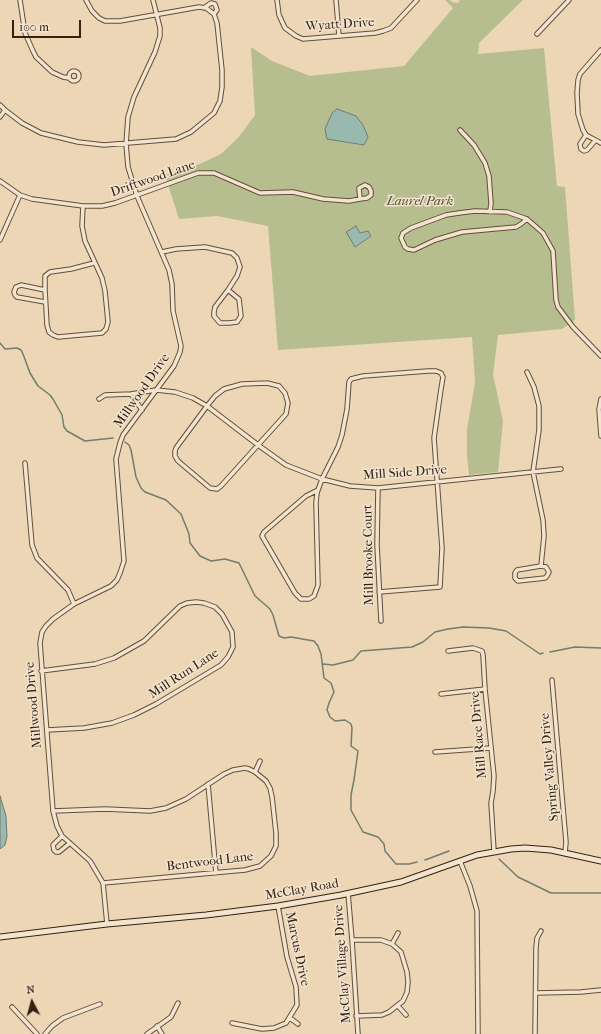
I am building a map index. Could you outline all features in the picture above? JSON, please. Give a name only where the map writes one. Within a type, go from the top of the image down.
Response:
[{"type":"main road","name":"McClay Road","points":[[0,937],[278,906],[401,882],[460,861],[494,851],[525,848],[551,850],[601,861]]},
{"type":"street","points":[[20,0],[25,33],[36,57],[52,72],[63,78],[69,78]]},
{"type":"street","points":[[0,104],[5,110],[22,123],[41,133],[78,142],[104,145],[176,138],[191,132],[214,113],[220,101],[222,70],[218,23],[214,14],[204,8],[193,7],[120,21],[105,21],[99,18],[92,11],[86,0]]},
{"type":"street","name":"Millwood Drive","points":[[107,924],[103,883],[90,861],[62,836],[56,826],[53,811],[40,643],[42,632],[53,619],[74,604],[111,586],[117,580],[124,561],[116,459],[120,443],[123,435],[174,366],[180,352],[181,346],[173,311],[172,284],[162,252],[137,196],[128,167],[126,144],[128,117],[134,97],[158,43],[160,28],[153,0]]},
{"type":"street","name":"Wyatt Drive","points":[[277,0],[280,20],[285,28],[303,39],[375,34],[391,28],[417,0]]},
{"type":"street","points":[[336,0],[339,36]]},
{"type":"street","points":[[537,34],[569,0]]},
{"type":"street","points":[[204,8],[211,3],[215,4],[216,10],[214,14]]},
{"type":"street","points":[[601,50],[583,70],[578,80],[578,114],[580,123],[586,135],[601,143]]},
{"type":"street","points":[[0,117],[5,110]]},
{"type":"street","points":[[460,130],[474,145],[485,163],[489,176],[491,203],[490,212]]},
{"type":"street","points":[[586,135],[580,144],[581,149],[584,151],[587,150],[595,141]]},
{"type":"street","name":"Driftwood Lane","points":[[0,182],[20,195],[32,199],[83,206],[110,205],[198,173],[211,173],[260,193],[293,192],[323,199],[349,201],[360,199]]},
{"type":"street","points":[[0,240],[20,195]]},
{"type":"street","points":[[83,206],[82,226],[84,241],[102,278],[105,291],[108,322],[106,329],[102,333],[58,337],[53,335],[49,332],[48,328],[44,290],[45,276],[50,272],[71,269],[94,263]]},
{"type":"street","points":[[527,219],[516,227],[456,233],[435,240],[414,250],[405,247],[401,238],[403,233],[446,214],[475,211],[507,212],[527,219],[543,233],[553,251],[556,300],[558,307],[573,327],[601,356]]},
{"type":"street","points":[[162,252],[184,248],[205,247],[232,253],[238,258],[240,267],[237,276],[215,307],[214,316],[220,323],[237,322],[241,316],[239,299],[228,290]]},
{"type":"street","points":[[44,290],[22,285],[16,287],[14,295],[17,297],[45,302]]},
{"type":"street","points":[[318,490],[306,496],[264,532],[262,536],[295,593],[302,599],[309,599],[314,596],[318,585],[316,503],[318,490],[338,448],[342,435],[347,409],[349,382],[351,378],[436,371],[441,373],[442,377],[434,438],[442,548],[440,587],[379,592]]},
{"type":"street","points":[[528,372],[539,406],[539,430],[533,472],[543,520],[544,536],[541,566]]},
{"type":"street","points":[[267,383],[279,386],[285,393],[288,403],[286,414],[217,489],[210,488],[178,461],[175,452],[207,406],[214,396],[224,389],[242,384],[267,383]]},
{"type":"street","name":"Mill Side Drive","points":[[99,399],[105,395],[131,394],[156,390],[181,394],[193,398],[207,406],[258,446],[286,465],[322,479],[350,486],[378,488],[561,469]]},
{"type":"street","points":[[131,394],[142,410]]},
{"type":"street","points":[[601,399],[599,408],[601,436]]},
{"type":"street","points":[[25,463],[32,545],[37,558],[68,590],[74,604]]},
{"type":"street","name":"Mill Brooke Court","points":[[378,488],[377,545],[381,621]]},
{"type":"street","points":[[541,566],[546,567],[549,572],[545,578],[518,581],[515,578],[515,573],[517,570],[541,566]]},
{"type":"street","name":"Mill Run Lane","points":[[41,671],[95,664],[114,658],[144,641],[180,606],[187,603],[204,603],[215,607],[222,614],[232,632],[233,647],[228,657],[221,665],[156,704],[134,715],[112,723],[84,728],[47,730]]},
{"type":"street","name":"Mill Race Drive","points":[[448,651],[473,648],[482,651],[494,782],[490,803],[494,851]]},
{"type":"street","name":"Spring Valley Drive","points":[[552,680],[566,853]]},
{"type":"street","points":[[441,694],[485,688]]},
{"type":"street","points":[[435,752],[491,748]]},
{"type":"street","points":[[53,811],[105,809],[150,811],[166,808],[233,770],[245,768],[255,772],[260,761]]},
{"type":"street","name":"Bentwood Lane","points":[[103,883],[245,870],[260,866],[271,856],[276,846],[274,812],[270,788],[266,781],[255,772]]},
{"type":"street","points":[[208,784],[216,872]]},
{"type":"street","points":[[62,836],[53,845],[56,852],[59,852],[70,843]]},
{"type":"street","points":[[460,861],[470,886],[477,911],[478,1034]]},
{"type":"street","name":"McClay Village Drive","points":[[348,893],[358,1034]]},
{"type":"street","name":"Marcus Drive","points":[[278,906],[287,957],[297,993],[297,1005],[290,1018]]},
{"type":"street","points":[[535,1034],[536,947],[537,938],[541,931]]},
{"type":"street","points":[[392,944],[398,933]]},
{"type":"street","points":[[352,940],[381,940],[392,944],[401,952],[407,972],[408,982],[407,992],[403,1001],[389,1012],[382,1015],[356,1016]]},
{"type":"street","points":[[536,993],[601,990]]},
{"type":"street","points":[[147,1034],[171,1017],[178,1003]]},
{"type":"street","points":[[45,1034],[52,1026],[63,1018],[100,1004]]},
{"type":"street","points":[[398,1006],[406,1015]]},
{"type":"street","points":[[12,1008],[37,1034]]},
{"type":"street","points":[[232,1023],[262,1029],[274,1028],[286,1023],[290,1018],[298,1024]]},
{"type":"street","points":[[157,1026],[162,1034]]},
{"type":"green space","name":"Laurel Park","points":[[445,0],[458,3],[460,0],[523,0],[479,43],[478,54],[544,48],[557,186],[565,187],[575,320],[562,329],[498,335],[493,374],[503,421],[498,472],[469,475],[467,429],[475,383],[472,337],[278,350],[268,226],[217,216],[179,219],[165,175],[200,164],[221,154],[238,138],[255,115],[251,47],[272,61],[310,76],[404,66],[453,8]]},
{"type":"water","points":[[337,109],[356,116],[363,125],[368,137],[364,145],[327,139],[325,129],[332,113]]},
{"type":"water","points":[[356,226],[360,233],[368,231],[371,236],[355,247],[346,232]]},
{"type":"water","points":[[0,796],[6,816],[7,837],[5,845],[0,849]]},
{"type":"waterway","points":[[0,343],[5,349],[17,348],[21,350],[30,373],[38,386],[53,399],[62,415],[64,427],[67,431],[85,441],[113,438]]},
{"type":"waterway","points":[[125,442],[129,445],[131,450],[136,477],[141,488],[145,492],[166,500],[181,514],[189,534],[190,543],[200,556],[211,561],[225,559],[239,563],[255,596],[270,609],[279,636],[284,638],[291,637],[314,641],[318,646],[321,654],[324,678],[331,683],[334,692],[327,710],[330,717],[335,721],[345,720],[351,724],[351,746],[358,751],[351,795],[351,810],[363,832],[378,837],[384,844],[385,851],[396,864],[409,864],[417,862]]},
{"type":"waterway","points":[[323,664],[333,665],[353,660],[361,651],[412,647],[423,642],[435,632],[463,627],[489,628],[506,631],[540,654],[543,653]]},
{"type":"waterway","points":[[550,652],[575,647],[601,648]]},
{"type":"waterway","points":[[425,860],[449,851]]},
{"type":"waterway","points":[[499,859],[518,877],[551,893],[601,893]]}]
